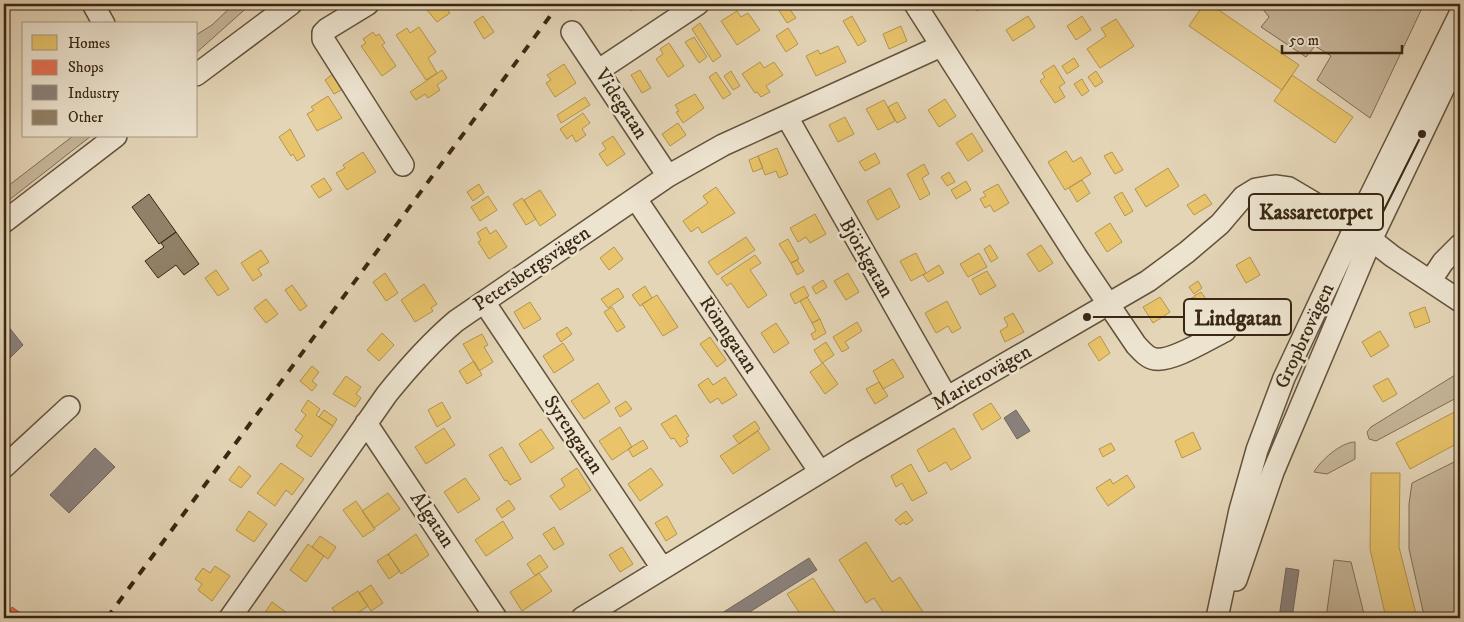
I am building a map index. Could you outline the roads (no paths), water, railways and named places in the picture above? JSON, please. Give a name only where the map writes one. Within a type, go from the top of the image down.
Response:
[{"type":"street","points":[[93,4],[103,22]]},
{"type":"street","points":[[198,74],[291,4]]},
{"type":"street","points":[[368,4],[327,29],[323,33],[323,39],[403,164]]},
{"type":"street","points":[[599,70],[698,4]]},
{"type":"street","points":[[920,6],[942,46],[1076,256],[1136,345],[1146,356],[1154,359],[1168,358],[1225,331]]},
{"type":"street","name":"Gropbrovägen","points":[[1223,618],[1273,472],[1363,234],[1460,14]]},
{"type":"street","name":"Videgatan","points":[[572,32],[668,176]]},
{"type":"street","name":"Petersbergsvägen","points":[[230,618],[366,423],[412,363],[436,337],[668,176],[723,146],[942,46]]},
{"type":"street","name":"Gropbrovägen","points":[[1217,618],[1240,510],[1257,450],[1284,378],[1460,54]]},
{"type":"street","name":"Björkgatan","points":[[787,116],[946,398]]},
{"type":"street","points":[[4,222],[113,138]]},
{"type":"street","name":"Marierovägen","points":[[582,618],[820,472],[1148,281],[1220,224],[1243,197],[1256,189],[1266,186],[1289,188],[1363,234],[1460,301]]},
{"type":"street","name":"Rönngatan","points":[[636,198],[820,472]]},
{"type":"street","points":[[1431,280],[1443,262],[1460,245]]},
{"type":"street","name":"Syrengatan","points":[[484,302],[662,568]]},
{"type":"street","points":[[4,467],[69,407]]},
{"type":"street","name":"Algatan","points":[[366,423],[496,618]]},
{"type":"railway","points":[[107,618],[559,4]]},
{"type":"place","name":"Kassaretorpet","points":[[1422,134]]},
{"type":"place","name":"Lindgatan","points":[[1087,317]]}]
